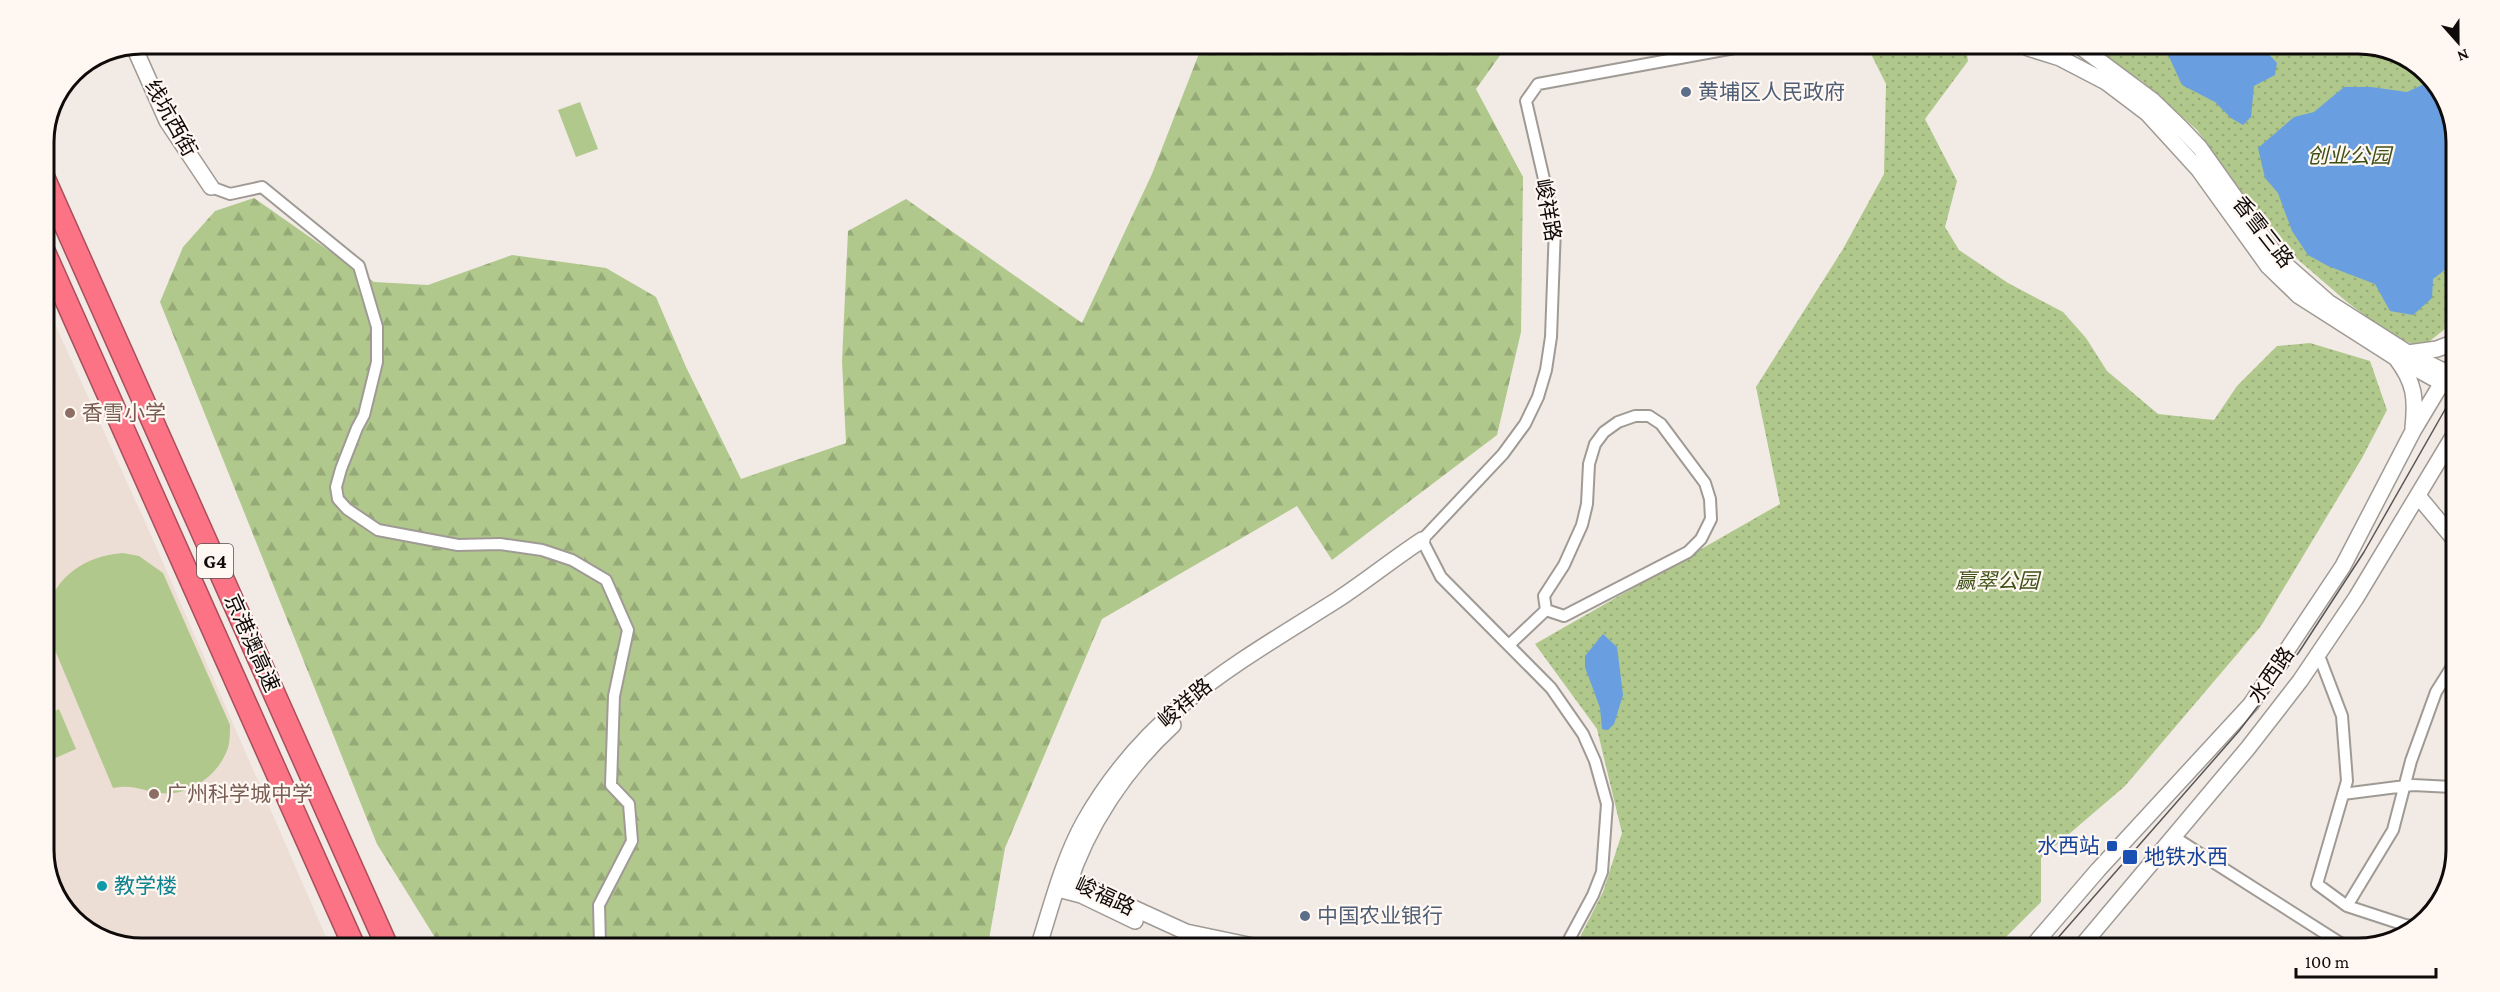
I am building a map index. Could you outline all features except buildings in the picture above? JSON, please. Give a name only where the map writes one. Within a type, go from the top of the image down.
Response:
[{"type":"highway","name":"京港澳高速","points":[[54,200],[383,938]]},
{"type":"highway","name":"京港澳高速","points":[[54,273],[351,938]]},
{"type":"street","name":"峻祥路","points":[[1050,938],[1064,884],[1067,857],[1083,824],[1104,790],[1133,752],[1173,710],[1235,664],[1338,599],[1422,540],[1503,454],[1525,424],[1538,397],[1546,370],[1551,337],[1555,226],[1526,101],[1538,84],[1702,54]]},
{"type":"street","points":[[2047,54],[2060,58],[2106,82],[2147,113],[2199,170],[2249,242],[2276,274],[2299,296],[2402,355],[2446,346]]},
{"type":"street","name":"香雪三路","points":[[2089,54],[2152,100],[2187,135],[2206,157],[2278,258],[2328,302],[2402,355],[2446,375]]},
{"type":"street","name":"线坑西街","points":[[137,55],[167,121],[211,187]]},
{"type":"street","points":[[211,187],[230,194],[262,187],[359,266],[377,327],[377,362],[364,415],[336,487],[338,499],[347,509],[378,530],[458,545],[500,544],[542,550],[572,560],[606,580],[628,630],[614,696],[611,785],[629,804],[632,841],[599,905],[600,938]]},
{"type":"street","points":[[2402,355],[2414,391],[2413,431]]},
{"type":"street","name":"水西路","points":[[2040,938],[2098,870],[2251,704],[2343,567],[2413,431],[2446,384]]},
{"type":"street","points":[[1635,416],[1649,416],[1661,424],[1705,483],[1710,499],[1711,519],[1701,539],[1688,552],[1564,616],[1546,610],[1544,597],[1564,565],[1582,525],[1587,504],[1589,464],[1595,444],[1604,432],[1618,422],[1635,416]]},
{"type":"street","name":"水西路","points":[[2088,938],[2271,720],[2356,598],[2446,449]]},
{"type":"street","points":[[2419,497],[2446,529]]},
{"type":"street","points":[[1422,540],[1441,577],[1551,688],[1583,734],[1595,761],[1607,804],[1602,872],[1593,895],[1570,938]]},
{"type":"street","points":[[1509,645],[1546,610]]},
{"type":"street","points":[[2318,653],[2342,716],[2347,782],[2317,884],[2348,906],[2406,923]]},
{"type":"street","points":[[2348,906],[2393,830],[2436,692],[2446,676]]},
{"type":"street","points":[[2343,794],[2405,786],[2446,787]]},
{"type":"street","points":[[2174,837],[2332,938]]},
{"type":"street","name":"峻祥路","points":[[1042,938],[1064,884]]},
{"type":"street","name":"峻福路","points":[[1064,884],[1081,895],[1173,938]]},
{"type":"street","name":"峻福路","points":[[1064,884],[1186,932],[1215,938]]},
{"type":"shaded area","name":"广州科学城中学","points":[[54,322],[147,526],[326,938],[142,938],[125,936],[103,929],[84,916],[72,903],[61,883],[54,855]]},
{"type":"green space","points":[[1199,54],[1501,54],[1476,89],[1523,177],[1521,332],[1497,435],[1332,560],[1297,506],[1102,619],[1005,848],[989,938],[435,938],[377,844],[160,302],[183,247],[215,211],[254,198],[374,282],[428,285],[512,255],[606,268],[656,297],[686,367],[741,479],[846,443],[842,361],[848,231],[906,199],[1082,323],[1152,174]]},
{"type":"green space","name":"赢翠公园","points":[[1871,54],[1967,54],[1968,61],[1925,119],[1957,181],[1945,227],[1959,250],[2008,283],[2063,312],[2086,338],[2107,371],[2158,414],[2214,420],[2237,386],[2277,346],[2310,343],[2370,361],[2387,410],[2362,458],[2261,626],[2125,786],[2041,858],[2041,902],[2005,938],[1580,938],[1603,892],[1622,833],[1597,729],[1535,644],[1780,504],[1756,387],[1843,249],[1884,174],[1886,84]]},
{"type":"green space","name":"创业公园","points":[[2099,54],[2358,54],[2375,56],[2397,63],[2416,76],[2434,98],[2441,114],[2446,137],[2446,328],[2421,348],[2390,334],[2347,302],[2280,244],[2197,130],[2142,81]]},
{"type":"green space","points":[[580,102],[598,149],[576,157],[558,110]]},
{"type":"green space","points":[[123,553],[139,556],[163,573],[230,725],[228,748],[217,767],[210,776],[181,792],[159,793],[132,787],[113,788],[54,648],[54,592],[76,568],[91,560]]},
{"type":"green space","points":[[59,709],[76,749],[54,759],[54,711]]},
{"type":"water","points":[[2168,54],[2269,54],[2277,63],[2275,75],[2254,86],[2251,117],[2243,125],[2231,118],[2215,102],[2182,85]]},
{"type":"water","points":[[2424,84],[2428,89],[2441,114],[2446,137],[2446,269],[2433,279],[2432,298],[2413,315],[2390,311],[2375,284],[2328,266],[2308,255],[2292,231],[2278,193],[2265,178],[2258,148],[2294,117],[2314,112],[2344,87],[2371,87],[2407,92]]},
{"type":"water","points":[[1603,634],[1617,647],[1623,695],[1614,724],[1608,730],[1602,729],[1600,708],[1585,667],[1585,656]]},
{"type":"tram line","points":[[2058,938],[2239,731],[2299,652],[2364,552],[2446,408]]},
{"type":"place","name":"黄埔区人民政府","points":[[1686,92]]},
{"type":"place","name":"香雪小学","points":[[70,413]]},
{"type":"place","name":"广州科学城中学","points":[[154,794]]},
{"type":"place","name":"水西站","points":[[2112,846]]},
{"type":"place","name":"地铁水西","points":[[2130,857]]},
{"type":"place","name":"教学楼","points":[[102,886]]},
{"type":"place","name":"中国农业银行","points":[[1305,916]]}]
